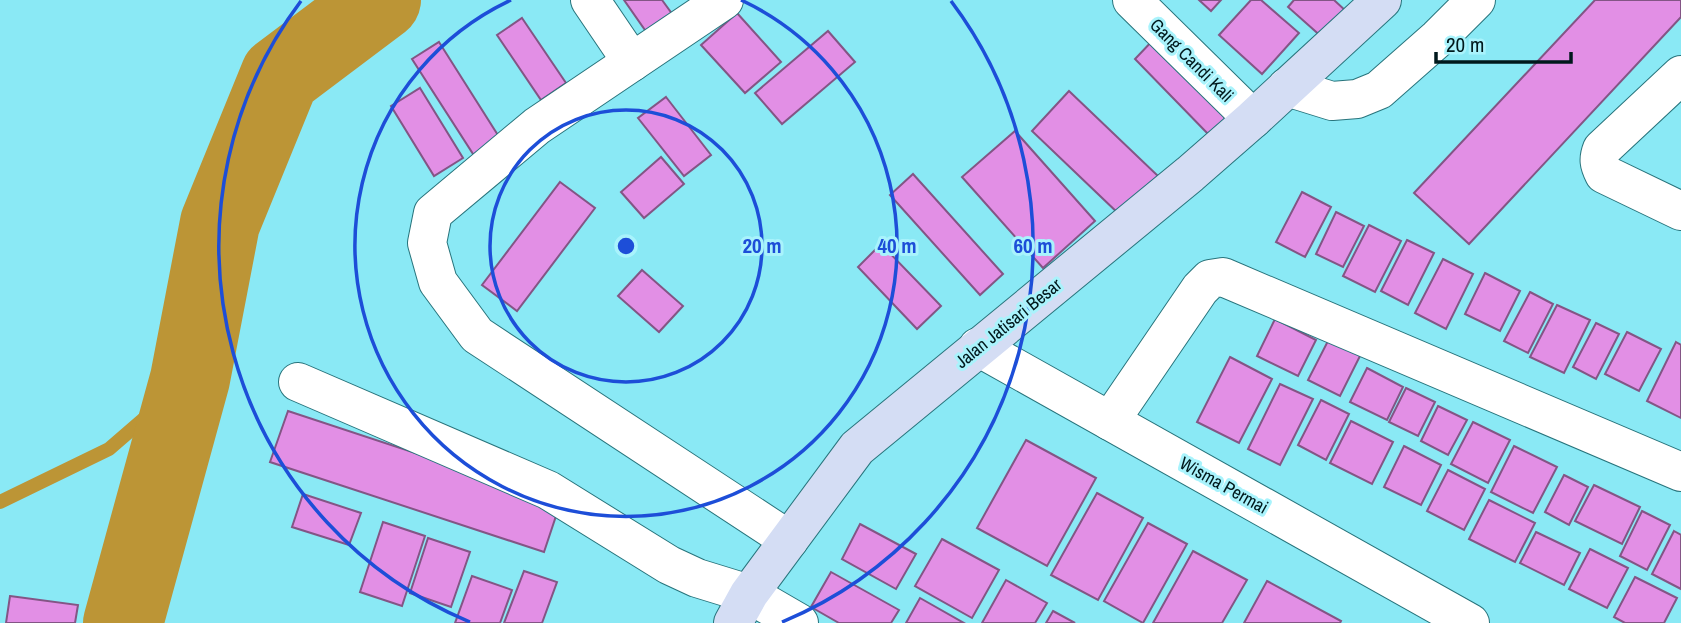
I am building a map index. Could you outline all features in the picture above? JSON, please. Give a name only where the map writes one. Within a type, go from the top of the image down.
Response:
[{"type":"street","points":[[590,0],[632,62]]},
{"type":"street","points":[[724,0],[537,126],[433,213],[427,243],[439,282],[477,335],[789,540]]},
{"type":"street","name":"Gang Candi Kali","points":[[1132,0],[1253,119]]},
{"type":"street","name":"Jalan Jatisari Besar","points":[[741,609],[857,448],[1189,174],[1382,0]]},
{"type":"street","points":[[1287,87],[1332,101],[1357,99],[1380,90],[1476,0]]},
{"type":"street","points":[[1681,75],[1602,149],[1599,164],[1604,174],[1681,211]]},
{"type":"street","points":[[1110,421],[1200,289],[1210,279],[1223,277],[1681,472]]},
{"type":"street","name":"Wisma Permai","points":[[978,347],[1470,623]]},
{"type":"street","points":[[298,382],[548,489],[669,565],[697,578],[741,609],[799,623]]},
{"type":"building","points":[[624,0],[662,0],[678,22],[652,40]]},
{"type":"building","points":[[1199,0],[1221,0],[1211,11]]},
{"type":"building","points":[[1251,0],[1261,0],[1299,33],[1262,74],[1219,35]]},
{"type":"building","points":[[1294,0],[1334,0],[1347,12],[1323,38],[1288,7]]},
{"type":"building","points":[[1595,0],[1681,0],[1681,17],[1469,244],[1414,193]]},
{"type":"building","points":[[737,13],[781,62],[745,93],[701,45]]},
{"type":"building","points":[[522,18],[566,83],[541,100],[497,35]]},
{"type":"building","points":[[828,31],[855,62],[782,124],[755,93]]},
{"type":"building","points":[[1155,38],[1232,116],[1211,137],[1135,59]]},
{"type":"building","points":[[439,42],[501,140],[475,157],[412,59]]},
{"type":"building","points":[[420,88],[463,158],[434,176],[391,106]]},
{"type":"building","points":[[1069,91],[1158,176],[1120,215],[1032,131]]},
{"type":"building","points":[[666,97],[711,155],[684,176],[638,118]]},
{"type":"building","points":[[1015,131],[1095,221],[1043,268],[962,177]]},
{"type":"building","points":[[661,157],[684,184],[644,218],[621,192]]},
{"type":"building","points":[[913,174],[1003,274],[980,295],[890,195]]},
{"type":"building","points":[[560,182],[595,208],[517,311],[482,285]]},
{"type":"building","points":[[1302,192],[1331,207],[1305,257],[1276,242]]},
{"type":"building","points":[[1336,212],[1364,226],[1343,267],[1316,254]]},
{"type":"building","points":[[1369,225],[1401,241],[1375,292],[1343,276]]},
{"type":"building","points":[[1407,240],[1434,253],[1408,305],[1381,291]]},
{"type":"building","points":[[881,244],[941,306],[917,329],[858,267]]},
{"type":"building","points":[[1443,259],[1473,274],[1446,329],[1415,313]]},
{"type":"building","points":[[642,270],[683,306],[659,332],[618,296]]},
{"type":"building","points":[[1485,273],[1520,291],[1500,331],[1465,314]]},
{"type":"building","points":[[1530,292],[1553,304],[1528,353],[1504,341]]},
{"type":"building","points":[[1557,305],[1590,320],[1564,373],[1530,357]]},
{"type":"building","points":[[1275,319],[1316,340],[1298,376],[1257,356]]},
{"type":"building","points":[[1596,323],[1619,334],[1596,379],[1573,367]]},
{"type":"building","points":[[1627,332],[1661,349],[1639,391],[1605,374]]},
{"type":"building","points":[[1330,337],[1362,352],[1340,396],[1308,380]]},
{"type":"building","points":[[1676,342],[1681,345],[1681,418],[1647,401]]},
{"type":"building","points":[[1230,357],[1272,379],[1239,443],[1197,422]]},
{"type":"building","points":[[1367,368],[1403,387],[1387,420],[1350,402]]},
{"type":"building","points":[[1280,384],[1313,399],[1280,465],[1248,449]]},
{"type":"building","points":[[1406,388],[1435,402],[1418,436],[1389,422]]},
{"type":"building","points":[[1321,400],[1349,414],[1326,460],[1298,445]]},
{"type":"building","points":[[1438,406],[1467,420],[1448,455],[1421,441]]},
{"type":"building","points":[[288,411],[561,501],[544,552],[270,462]]},
{"type":"building","points":[[1351,421],[1393,442],[1372,484],[1330,463]]},
{"type":"building","points":[[1473,422],[1510,440],[1488,483],[1451,464]]},
{"type":"building","points":[[1026,440],[1096,478],[1047,566],[977,528]]},
{"type":"building","points":[[1404,446],[1441,465],[1421,505],[1384,487]]},
{"type":"building","points":[[1514,446],[1557,467],[1533,513],[1491,492]]},
{"type":"building","points":[[1448,470],[1485,489],[1464,530],[1427,511]]},
{"type":"building","points":[[1564,475],[1588,487],[1569,525],[1545,512]]},
{"type":"building","points":[[1594,485],[1640,507],[1622,544],[1575,521]]},
{"type":"building","points":[[1097,493],[1143,518],[1098,600],[1051,575]]},
{"type":"building","points":[[303,494],[361,513],[349,545],[292,527]]},
{"type":"building","points":[[1489,500],[1535,523],[1515,562],[1469,539]]},
{"type":"building","points":[[1642,511],[1670,525],[1647,570],[1620,556]]},
{"type":"building","points":[[383,522],[425,536],[402,606],[360,592]]},
{"type":"building","points":[[1148,523],[1187,544],[1143,623],[1104,601]]},
{"type":"building","points":[[860,524],[916,554],[896,589],[842,559]]},
{"type":"building","points":[[1674,531],[1681,535],[1681,589],[1652,574]]},
{"type":"building","points":[[1536,532],[1580,553],[1564,585],[1520,563]]},
{"type":"building","points":[[428,538],[470,552],[451,607],[410,593]]},
{"type":"building","points":[[942,539],[999,570],[972,618],[915,586]]},
{"type":"building","points":[[1590,549],[1628,568],[1607,608],[1569,589]]},
{"type":"building","points":[[1193,551],[1247,580],[1222,623],[1153,623]]},
{"type":"building","points":[[524,571],[557,582],[542,623],[504,623]]},
{"type":"building","points":[[831,572],[899,610],[891,623],[839,623],[811,607]]},
{"type":"building","points":[[472,576],[512,590],[500,623],[455,623]]},
{"type":"building","points":[[1635,577],[1677,598],[1664,623],[1625,623],[1614,617]]},
{"type":"building","points":[[1006,580],[1047,603],[1035,623],[982,623]]},
{"type":"building","points":[[1267,581],[1341,621],[1340,623],[1244,623]]},
{"type":"building","points":[[10,596],[78,605],[75,623],[6,623]]},
{"type":"building","points":[[920,598],[964,623],[906,623]]},
{"type":"building","points":[[1053,611],[1075,623],[1046,623]]},
{"type":"waterway","points":[[123,623],[190,379],[220,223],[280,76],[381,0]]},
{"type":"waterway","points":[[0,502],[109,449],[190,379]]}]
